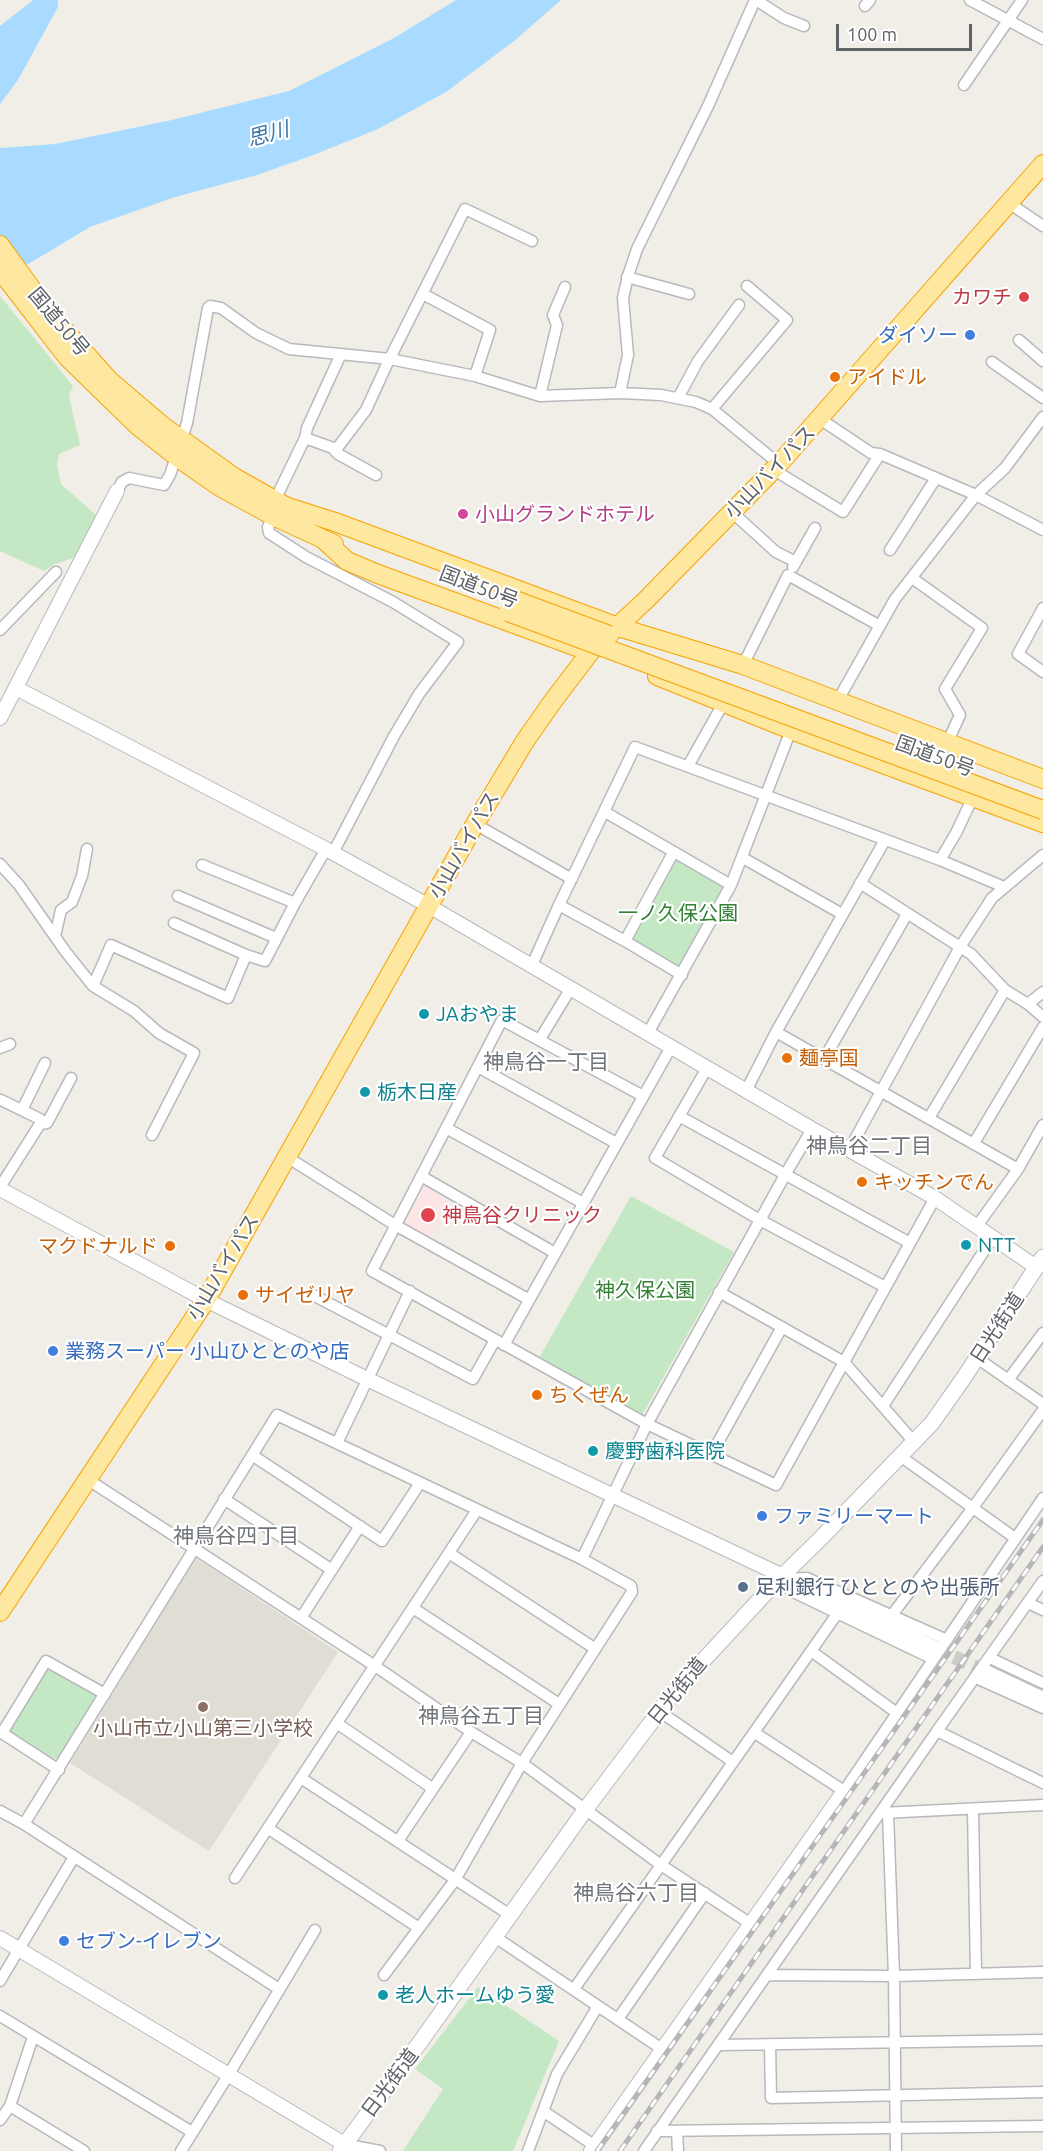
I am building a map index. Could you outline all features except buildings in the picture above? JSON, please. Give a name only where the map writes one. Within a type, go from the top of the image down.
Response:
[{"type":"highway","name":"小山バイパス","points":[[0,1612],[206,1300],[475,824],[525,741],[591,651],[618,627],[777,467],[1043,164]]},
{"type":"highway","name":"国道50号","points":[[0,245],[73,352]]},
{"type":"highway","name":"国道50号","points":[[0,270],[25,305],[73,352],[109,380],[220,487],[278,507],[510,605],[1043,810]]},
{"type":"highway","name":"国道50号","points":[[278,507],[324,540],[1043,797]]},
{"type":"highway","points":[[278,507],[335,522],[618,627],[743,665],[1043,779]]},
{"type":"highway","points":[[324,540],[347,561],[378,574],[591,651],[791,730],[1043,824]]},
{"type":"main road","name":"日光街道","points":[[347,2149],[585,1810],[659,1712],[691,1672],[914,1442],[946,1404],[1040,1262]]},
{"type":"street","points":[[620,393],[628,355],[623,298],[627,277],[637,249],[708,106],[756,0],[784,18],[804,26]]},
{"type":"street","points":[[970,0],[1043,39]]},
{"type":"street","points":[[964,85],[1022,0]]},
{"type":"street","points":[[1010,203],[1043,226]]},
{"type":"street","points":[[336,449],[366,410],[465,209],[532,241]]},
{"type":"street","points":[[627,277],[689,294]]},
{"type":"street","points":[[712,409],[787,320],[747,286]]},
{"type":"street","points":[[540,396],[557,325],[553,315],[565,287]]},
{"type":"street","points":[[423,294],[490,330],[475,376]]},
{"type":"street","points":[[678,398],[698,361],[739,305]]},
{"type":"street","points":[[0,718],[122,482],[129,478],[165,485],[180,449],[187,423],[210,306],[221,308],[256,333],[290,349],[390,359],[475,376],[540,396],[620,393],[661,395],[696,402],[712,409],[777,467],[843,512],[880,454]]},
{"type":"street","points":[[1019,340],[1043,361]]},
{"type":"street","points":[[174,922],[246,955],[265,961],[295,903],[330,851],[418,694],[458,642],[393,602],[306,557],[269,533],[268,527],[278,507],[307,428],[341,354]]},
{"type":"street","points":[[992,362],[1043,398]]},
{"type":"street","points":[[838,700],[895,599],[976,495],[1005,468],[1043,417]]},
{"type":"street","points":[[820,419],[871,453],[880,454],[976,495],[1043,530]]},
{"type":"street","points":[[305,438],[336,449]]},
{"type":"street","points":[[336,449],[336,453],[376,475]]},
{"type":"street","points":[[890,550],[936,478]]},
{"type":"street","points":[[732,512],[776,552],[796,562]]},
{"type":"street","points":[[743,665],[788,575],[815,528]]},
{"type":"street","points":[[0,630],[56,572]]},
{"type":"street","points":[[788,575],[880,626]]},
{"type":"street","points":[[912,578],[982,628],[945,689],[960,715],[948,741]]},
{"type":"street","points":[[1043,608],[1018,654],[1043,672]]},
{"type":"street","points":[[16,688],[330,851],[429,906],[935,1198],[993,1238],[1040,1262]]},
{"type":"street","points":[[688,766],[724,702]]},
{"type":"street","points":[[648,1033],[731,885],[791,730]]},
{"type":"street","points":[[532,965],[635,747],[940,860],[1004,887]]},
{"type":"street","points":[[940,860],[973,797]]},
{"type":"street","points":[[604,812],[731,885]]},
{"type":"street","points":[[475,824],[572,879]]},
{"type":"street","points":[[746,1090],[776,1032],[885,840]]},
{"type":"street","points":[[55,936],[61,910],[72,902],[82,876],[87,849]]},
{"type":"street","points":[[625,941],[674,853]]},
{"type":"street","points":[[849,1150],[879,1091],[960,947],[992,898],[1043,855]]},
{"type":"street","points":[[743,858],[842,914]]},
{"type":"street","points":[[0,864],[19,885],[93,986],[134,1011],[159,1033],[194,1053],[152,1135]]},
{"type":"street","points":[[202,865],[295,903]]},
{"type":"street","points":[[860,883],[971,954],[1005,990],[1028,1004],[1043,1017]]},
{"type":"street","points":[[178,896],[276,938]]},
{"type":"street","points":[[559,905],[682,975]]},
{"type":"street","points":[[824,1059],[907,914]]},
{"type":"street","points":[[93,986],[111,945],[228,998],[246,955]]},
{"type":"street","points":[[540,1039],[571,988]]},
{"type":"street","points":[[929,1118],[1005,990]]},
{"type":"street","points":[[1028,1004],[1043,992]]},
{"type":"street","points":[[643,1096],[502,1020],[372,1271],[647,1424],[776,1485],[935,1198]]},
{"type":"street","points":[[974,1143],[1043,1027]]},
{"type":"street","points":[[776,1032],[1018,1170]]},
{"type":"street","points":[[313,1295],[473,1379],[528,1299],[671,1047]]},
{"type":"street","points":[[22,1110],[45,1063]]},
{"type":"street","points":[[478,1066],[616,1143]]},
{"type":"street","points":[[707,1068],[655,1158],[760,1220],[885,1287]]},
{"type":"street","points":[[40,1124],[47,1123],[71,1078]]},
{"type":"street","points":[[1,1100],[40,1119],[40,1124],[0,1188],[206,1300],[784,1577],[934,1654]]},
{"type":"street","points":[[679,1116],[910,1243]]},
{"type":"street","points":[[977,1226],[1018,1170],[1043,1125]]},
{"type":"street","points":[[446,1128],[583,1203]]},
{"type":"street","points":[[582,1559],[647,1424],[812,1129]]},
{"type":"street","points":[[287,1157],[395,1225],[528,1299]]},
{"type":"street","points":[[421,1176],[555,1253]]},
{"type":"street","points":[[883,1406],[993,1238]]},
{"type":"street","points":[[337,1443],[410,1291]]},
{"type":"street","points":[[719,1292],[844,1362],[914,1442]]},
{"type":"street","points":[[711,1455],[782,1327]]},
{"type":"street","points":[[1008,1380],[1043,1333]]},
{"type":"street","points":[[977,1358],[1043,1404]]},
{"type":"street","points":[[892,1615],[1043,1410]]},
{"type":"street","points":[[24,1824],[277,1415],[582,1559],[631,1586],[632,1592],[522,1763],[455,1880],[384,1975]]},
{"type":"street","points":[[252,1455],[382,1541],[420,1483]]},
{"type":"street","points":[[900,1456],[1015,1538]]},
{"type":"street","points":[[87,1479],[375,1665],[471,1732],[522,1763],[661,1865],[751,1924]]},
{"type":"street","points":[[543,2111],[593,2148],[844,1791],[934,1654],[947,1640],[1043,1498]]},
{"type":"street","points":[[225,1499],[332,1570]]},
{"type":"street","points":[[236,1878],[477,1510]]},
{"type":"street","points":[[301,1618],[360,1526]]},
{"type":"street","points":[[449,1553],[594,1648]]},
{"type":"street","points":[[784,1577],[791,1591],[837,1614],[934,1654]]},
{"type":"street","points":[[784,1577],[807,1578],[947,1640]]},
{"type":"street","points":[[644,2151],[884,1813],[937,1731],[981,1675],[990,1658],[1043,1581]]},
{"type":"street","points":[[1028,1603],[1043,1610]]},
{"type":"street","points":[[413,1608],[559,1704]]},
{"type":"street","points":[[574,1989],[837,1614]]},
{"type":"street","points":[[811,1651],[897,1713]]},
{"type":"street","points":[[990,1658],[1043,1683]]},
{"type":"street","points":[[59,1770],[2,1733],[46,1661],[105,1694]]},
{"type":"street","points":[[981,1675],[1043,1699]]},
{"type":"street","points":[[981,1675],[1043,1708]]},
{"type":"street","points":[[659,1712],[734,1761]]},
{"type":"street","points":[[338,1724],[432,1788]]},
{"type":"street","points":[[937,1731],[1043,1783]]},
{"type":"street","points":[[398,1841],[471,1732]]},
{"type":"street","points":[[754,1732],[844,1791]]},
{"type":"street","points":[[301,1778],[510,1916]]},
{"type":"street","points":[[884,1813],[973,1810],[1043,1804]]},
{"type":"street","points":[[973,1810],[976,1974]]},
{"type":"street","points":[[0,1811],[24,1824],[279,1989]]},
{"type":"street","points":[[884,1813],[894,1976],[896,2151]]},
{"type":"street","points":[[269,1828],[419,1928]]},
{"type":"street","points":[[1,1978],[74,1857]]},
{"type":"street","points":[[618,2019],[705,1893]]},
{"type":"street","points":[[181,2151],[315,1930]]},
{"type":"street","points":[[495,1937],[662,2049]]},
{"type":"street","points":[[0,1938],[229,2074],[347,2149],[380,2151]]},
{"type":"street","points":[[768,1976],[894,1976],[1043,1972]]},
{"type":"street","points":[[528,2151],[557,2074],[598,2006]]},
{"type":"street","points":[[0,2016],[192,2132]]},
{"type":"street","points":[[0,2120],[10,2106],[33,2037]]},
{"type":"street","points":[[719,2045],[1043,2040]]},
{"type":"street","points":[[770,2044],[771,2097],[1043,2092]]},
{"type":"street","points":[[10,2106],[84,2151]]},
{"type":"street","points":[[657,2131],[1043,2126]]},
{"type":"street","points":[[677,2131],[678,2151]]},
{"type":"shaded area","name":"神鳥谷クリニック","points":[[425,1185],[454,1207],[428,1237],[404,1223]]},
{"type":"shaded area","name":"小山市立小山第三小学校","points":[[196,1558],[338,1652],[209,1851],[70,1763]]},
{"type":"green space","points":[[0,296],[73,386],[69,396],[80,445],[59,454],[57,465],[61,484],[96,515],[77,557],[55,564],[44,571],[0,551]]},
{"type":"green space","name":"一ノ久保公園","points":[[675,858],[727,887],[681,968],[629,940]]},
{"type":"green space","name":"神久保公園","points":[[631,1196],[734,1252],[642,1415],[539,1358]]},
{"type":"green space","points":[[50,1665],[95,1691],[98,1698],[61,1757],[54,1759],[11,1734],[9,1729],[27,1697]]},
{"type":"green space","points":[[478,1987],[559,2041],[513,2151],[403,2151],[443,2089],[415,2069]]},
{"type":"water","points":[[33,0],[58,0],[58,7],[18,80],[0,104],[0,26]]},
{"type":"water","name":"思川","points":[[456,0],[561,0],[514,41],[446,92],[378,129],[257,175],[175,197],[90,227],[0,281],[0,148],[55,144],[172,120],[289,91],[394,38]]},
{"type":"tunnel","points":[[935,1648],[986,1672]]},
{"type":"railway","points":[[597,2151],[1043,1520]]},
{"type":"railway","points":[[620,2151],[1043,1547]]},
{"type":"place","name":"カワチ","points":[[1024,297]]},
{"type":"place","name":"ダイソー","points":[[970,335]]},
{"type":"place","name":"アイドル","points":[[835,377]]},
{"type":"place","name":"小山グランドホテル","points":[[463,514]]},
{"type":"place","name":"JAおやま","points":[[424,1014]]},
{"type":"place","name":"麺亭国","points":[[787,1058]]},
{"type":"place","name":"栃木日産","points":[[365,1092]]},
{"type":"place","name":"キッチンでん","points":[[862,1182]]},
{"type":"place","name":"神鳥谷クリニック","points":[[428,1215]]},
{"type":"place","name":"NTT","points":[[966,1245]]},
{"type":"place","name":"マクドナルド","points":[[170,1246]]},
{"type":"place","name":"サイゼリヤ","points":[[243,1295]]},
{"type":"place","name":"業務スーパー 小山ひととのや店","points":[[53,1351]]},
{"type":"place","name":"ちくぜん","points":[[537,1395]]},
{"type":"place","name":"慶野歯科医院","points":[[593,1451]]},
{"type":"place","name":"ファミリーマート","points":[[762,1516]]},
{"type":"place","name":"足利銀行 ひととのや出張所","points":[[743,1587]]},
{"type":"place","name":"小山市立小山第三小学校","points":[[203,1707]]},
{"type":"place","name":"セブン-イレブン","points":[[64,1941]]},
{"type":"place","name":"老人ホームゆう愛","points":[[383,1995]]},
{"type":"district","name":"神鳥谷一丁目","points":[[546,1062]]},
{"type":"district","name":"神鳥谷二丁目","points":[[869,1146]]},
{"type":"district","name":"神鳥谷四丁目","points":[[236,1536]]},
{"type":"district","name":"神鳥谷五丁目","points":[[481,1716]]},
{"type":"district","name":"神鳥谷六丁目","points":[[636,1893]]}]
